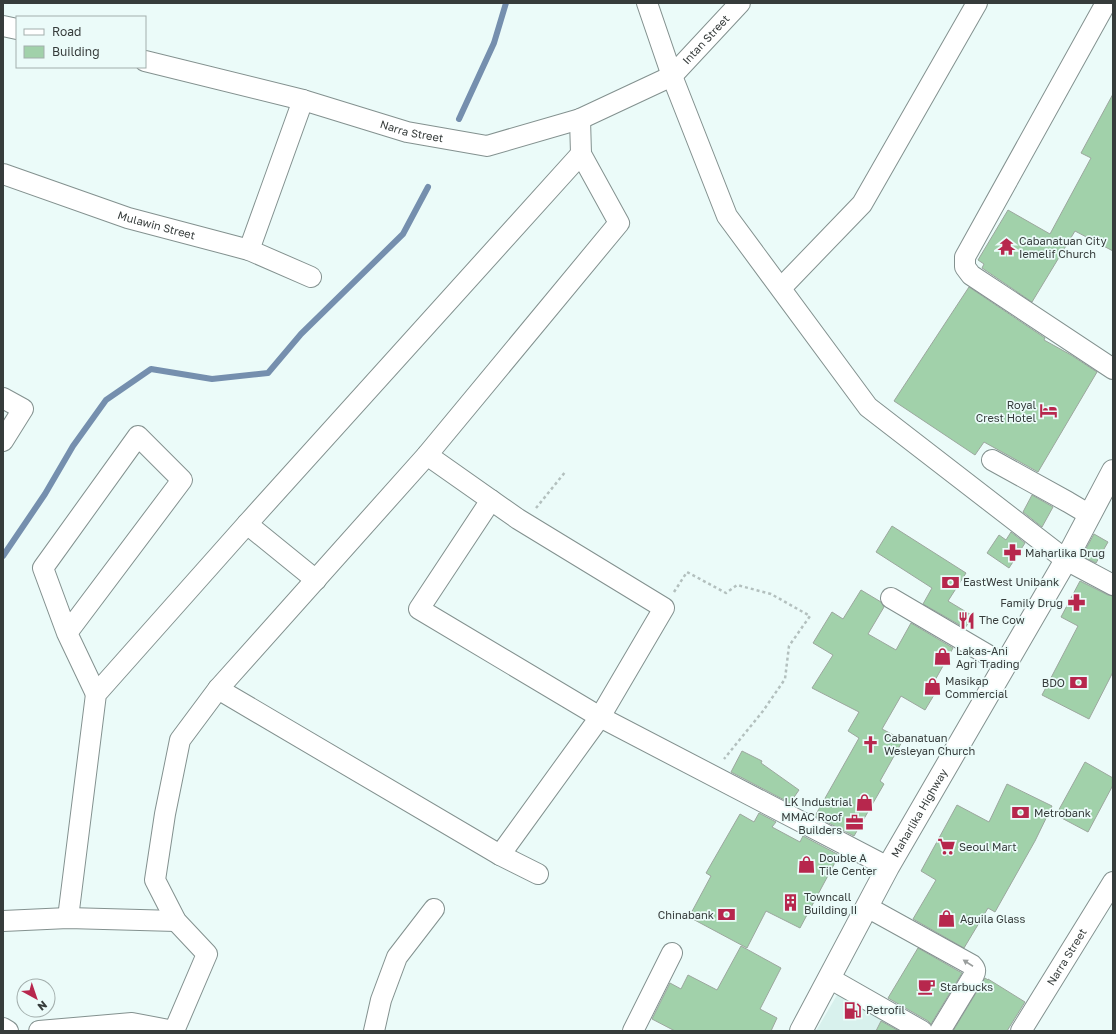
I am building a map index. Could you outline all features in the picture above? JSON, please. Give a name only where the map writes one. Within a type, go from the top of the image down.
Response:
[{"type":"main road","name":"Maharlika Highway","points":[[801,1031],[888,867],[1066,560],[1113,471]]},
{"type":"street","points":[[647,3],[672,76],[727,216],[868,407],[1066,560],[1113,585]]},
{"type":"street","name":"Intan Street","points":[[672,76],[740,3]]},
{"type":"street","points":[[781,288],[862,204],[977,3]]},
{"type":"street","points":[[1113,6],[1107,3],[965,257],[965,267],[971,275],[1113,369]]},
{"type":"street","points":[[3,26],[16,29]]},
{"type":"street","name":"Narra Street","points":[[146,61],[303,100],[407,132],[487,146],[580,119],[672,76]]},
{"type":"street","points":[[249,250],[303,100]]},
{"type":"street","points":[[38,1031],[132,1023],[174,1031],[207,954],[176,921],[155,880],[165,814],[180,740],[218,689],[427,455],[619,223],[581,154],[580,119]]},
{"type":"street","points":[[96,694],[247,524],[581,154]]},
{"type":"street","name":"Mulawin Street","points":[[3,174],[128,218],[249,250],[311,278]]},
{"type":"street","points":[[3,398],[23,409],[3,441]]},
{"type":"street","points":[[67,633],[182,480],[138,436],[43,568],[67,633],[96,694],[68,918]]},
{"type":"street","points":[[427,455],[525,523],[664,608],[600,717],[500,855]]},
{"type":"street","points":[[992,460],[1090,515]]},
{"type":"street","points":[[491,500],[419,609],[600,717],[888,867]]},
{"type":"street","points":[[247,524],[316,580]]},
{"type":"street","points":[[891,598],[1005,665]]},
{"type":"street","points":[[218,689],[500,855],[538,874]]},
{"type":"street","name":"Narra Street","points":[[1021,1031],[1112,886]]},
{"type":"street","points":[[867,907],[974,967],[974,975],[940,1031]]},
{"type":"street","points":[[374,1031],[381,1000],[397,957],[434,909]]},
{"type":"street","points":[[3,921],[68,918],[176,921]]},
{"type":"street","points":[[633,1031],[672,953]]},
{"type":"street","points":[[829,978],[922,1031]]},
{"type":"street","points":[[3,1028],[8,1031]]},
{"type":"path","points":[[525,523],[566,471]]},
{"type":"path","points":[[664,608],[687,572],[726,593],[736,585],[771,594],[810,616],[789,646],[784,679],[763,711],[712,775]]},
{"type":"shaded area","name":"Petrofil","points":[[840,990],[915,1031],[816,1031]]},
{"type":"building","points":[[1113,94],[1113,251],[1075,231],[1032,302],[982,268],[984,264],[978,260],[1008,210],[1050,234],[1091,158],[1081,153]]},
{"type":"building","points":[[969,287],[1045,338],[1044,340],[1097,372],[1038,472],[984,442],[975,455],[894,401]]},
{"type":"building","points":[[1032,495],[1053,507],[1042,527],[1023,512]]},
{"type":"building","points":[[892,526],[966,573],[948,601],[973,616],[965,628],[923,604],[932,588],[876,552]]},
{"type":"building","points":[[1011,532],[1025,543],[1009,568],[987,553],[999,535],[1006,540]]},
{"type":"building","points":[[1094,534],[1108,542],[1096,563],[1082,556]]},
{"type":"building","name":"BDO","points":[[1080,581],[1113,596],[1113,672],[1089,719],[1042,695],[1078,626],[1061,617]]},
{"type":"building","points":[[861,590],[881,602],[884,607],[868,634],[896,650],[911,623],[953,648],[934,682],[940,685],[925,710],[901,696],[882,729],[903,740],[880,781],[884,784],[854,836],[815,816],[859,738],[848,731],[859,712],[812,688],[833,655],[813,643],[832,612],[843,619]]},
{"type":"building","points":[[742,751],[762,761],[761,763],[799,790],[790,803],[731,772]]},
{"type":"building","points":[[1085,762],[1113,778],[1113,785],[1088,832],[1056,815]]},
{"type":"building","points":[[1007,784],[1052,806],[1035,841],[995,912],[988,908],[964,948],[913,919],[936,880],[921,871],[957,805],[989,822]]},
{"type":"building","points":[[759,813],[776,822],[772,827],[800,842],[803,836],[839,855],[800,928],[766,911],[747,948],[689,917],[711,876],[706,873],[740,814],[754,822]]},
{"type":"building","points":[[741,946],[781,968],[760,1009],[777,1018],[771,1031],[675,1031],[652,1019],[670,983],[681,989],[688,975],[717,990]]},
{"type":"building","name":"Starbucks","points":[[918,948],[962,973],[931,1024],[888,998]]},
{"type":"building","points":[[985,978],[1025,1002],[1007,1031],[953,1031]]},
{"type":"building","points":[[881,1021],[899,1031],[876,1031]]},
{"type":"waterway","points":[[459,119],[494,43],[506,3]]},
{"type":"waterway","points":[[3,556],[45,494],[73,446],[106,400],[151,369],[212,379],[268,373],[301,334],[403,234],[428,187]]},
{"type":"place","name":"Cabanatuan City Iemelif Church","points":[[1006,247]]},
{"type":"place","name":"Royal Crest Hotel","points":[[1049,411]]},
{"type":"place","name":"Maharlika Drug","points":[[1012,553]]},
{"type":"place","name":"EastWest Unibank","points":[[950,582]]},
{"type":"place","name":"Family Drug","points":[[1076,603]]},
{"type":"place","name":"The Cow","points":[[966,620]]},
{"type":"place","name":"Lakas-Ani Agri Trading","points":[[943,657]]},
{"type":"place","name":"BDO","points":[[1078,683]]},
{"type":"place","name":"Masikap Commercial","points":[[932,687]]},
{"type":"place","name":"Cabanatuan Wesleyan Church","points":[[871,744]]},
{"type":"place","name":"LK Industrial","points":[[865,802]]},
{"type":"place","name":"Metrobank","points":[[1021,813]]},
{"type":"place","name":"MMAC Roof Builders","points":[[855,823]]},
{"type":"place","name":"Seoul Mart","points":[[946,847]]},
{"type":"place","name":"Double A Tile Center","points":[[806,864]]},
{"type":"place","name":"Towncall Building II","points":[[791,903]]},
{"type":"place","name":"Chinabank","points":[[727,915]]},
{"type":"place","name":"Aguila Glass","points":[[947,919]]},
{"type":"place","name":"Starbucks","points":[[927,987]]},
{"type":"place","name":"Petrofil","points":[[853,1010]]}]
